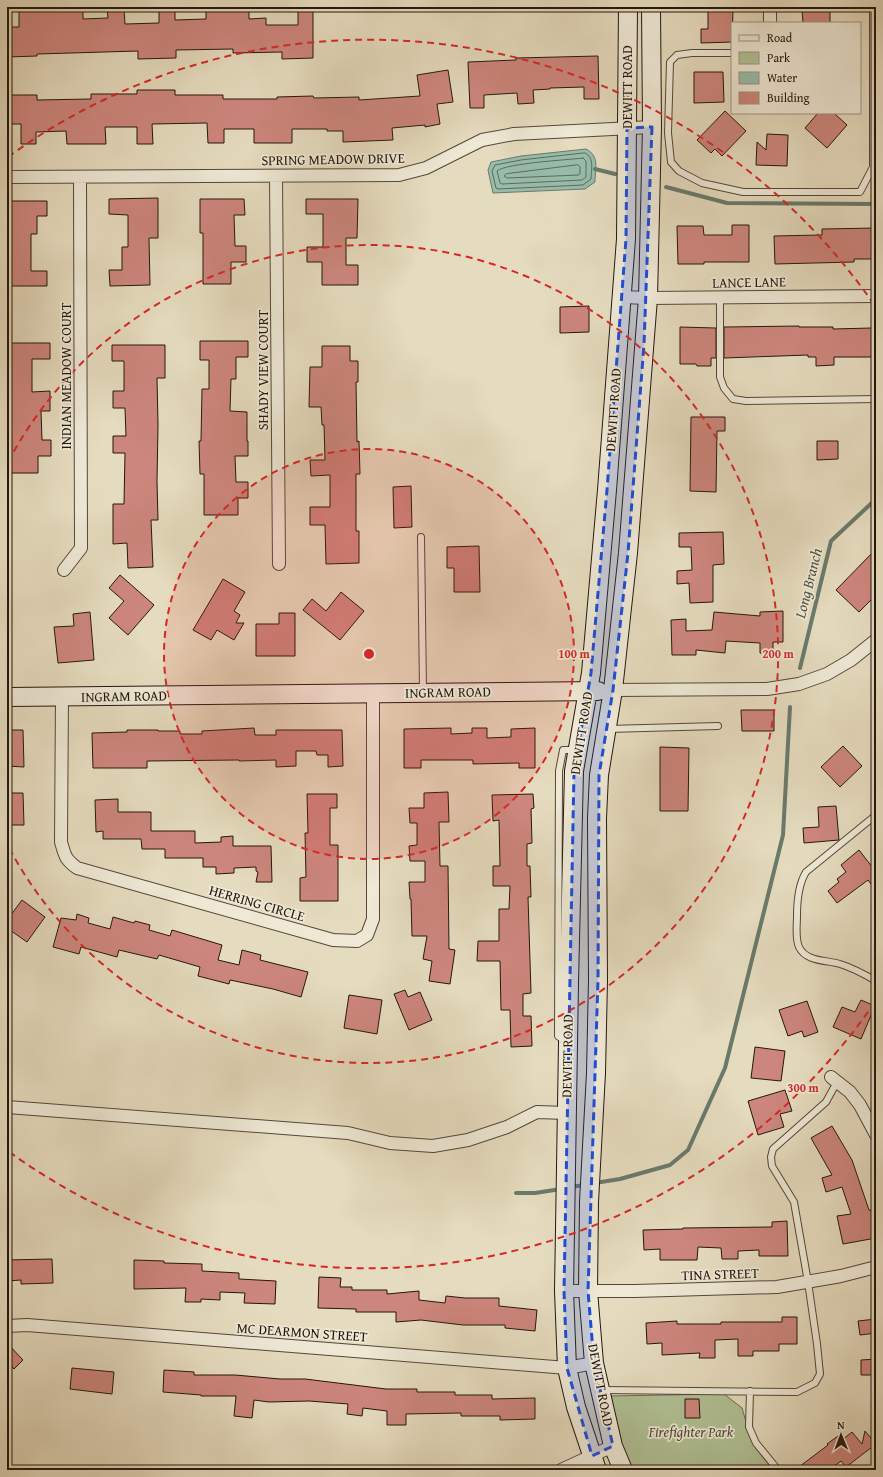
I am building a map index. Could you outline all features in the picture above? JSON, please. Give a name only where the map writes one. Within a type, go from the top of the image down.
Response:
[{"type":"main road","name":"DEWITT ROAD","points":[[595,1463],[576,1407],[567,1368],[564,1291],[566,1113],[574,771],[591,673],[622,297],[627,219],[628,7]]},
{"type":"main road","name":"DEWITT ROAD","points":[[623,1470],[613,1446],[594,1363],[588,1291],[589,1202],[594,1114],[598,980],[597,818],[599,775],[613,690],[628,553],[648,298],[652,127],[651,7]]},
{"type":"main road","name":"INGRAM ROAD","points":[[7,697],[613,690]]},
{"type":"main road","points":[[577,750],[602,752]]},
{"type":"main road","points":[[568,1043],[596,1044]]},
{"type":"main road","points":[[566,1113],[594,1114]]},
{"type":"street","points":[[770,7],[770,22]]},
{"type":"street","name":"SPRING MEADOW DRIVE","points":[[7,177],[399,175],[426,168],[482,140],[514,134],[652,127]]},
{"type":"street","name":"SHADY VIEW COURT","points":[[276,176],[279,564]]},
{"type":"street","name":"INDIAN MEADOW COURT","points":[[64,570],[81,548],[80,177]]},
{"type":"street","name":"LANCE LANE","points":[[622,297],[720,298],[876,296]]},
{"type":"street","name":"INGRAM ROAD","points":[[613,690],[767,689],[799,684],[827,674],[851,660],[876,640]]},
{"type":"street","name":"HERRING CIRCLE","points":[[62,696],[61,842],[66,860],[77,868],[333,940],[357,941],[367,935],[373,919],[372,693]]},
{"type":"street","points":[[834,1079],[850,1092],[860,1105],[876,1135]]},
{"type":"street","points":[[7,1107],[348,1133],[390,1143],[433,1146],[468,1140],[507,1127],[537,1112],[566,1113]]},
{"type":"street","name":"TINA STREET","points":[[564,1291],[635,1291],[776,1287],[841,1276],[876,1267]]},
{"type":"street","name":"MC DEARMON STREET","points":[[7,1326],[27,1325],[567,1368],[594,1363]]},
{"type":"street","points":[[560,1470],[595,1463],[613,1446]]},
{"type":"lane","points":[[731,53],[692,53],[677,55],[670,62],[668,133],[671,162],[679,171],[702,183],[743,192],[860,192],[873,167],[873,7]]},
{"type":"lane","points":[[720,298],[720,377],[724,388],[733,399],[746,401],[876,399]]},
{"type":"lane","points":[[421,537],[423,693]]},
{"type":"lane","points":[[607,730],[718,726]]},
{"type":"lane","points":[[876,815],[806,872],[801,880],[797,902],[797,931],[799,948],[806,954],[818,961],[839,964],[861,972],[876,981]]},
{"type":"lane","points":[[600,1390],[797,1392],[815,1383],[820,1374],[808,1282],[794,1202],[777,1176],[772,1166],[771,1157],[773,1149],[826,1102],[834,1079]]},
{"type":"lane","points":[[750,1391],[749,1427],[756,1443],[778,1470]]},
{"type":"highlighted area","points":[[652,127],[644,344],[628,553],[613,690],[599,775],[598,980],[588,1291],[594,1363],[613,1446],[592,1456],[567,1368],[564,1291],[574,771],[591,673],[607,490],[626,239],[627,128]]},
{"type":"green space","name":"Firefighter Park","points":[[724,1394],[742,1408],[752,1442],[773,1470],[631,1470],[624,1454],[609,1396]]},
{"type":"water","points":[[586,149],[593,155],[596,168],[595,182],[585,189],[493,193],[488,170],[491,162],[521,156]]},
{"type":"building","points":[[249,7],[249,19],[266,18],[266,25],[298,25],[298,7],[313,7],[313,58],[282,59],[282,52],[233,53],[233,49],[176,50],[176,58],[138,59],[138,51],[37,54],[37,56],[7,57],[7,27],[19,27],[19,9],[83,9],[83,19],[108,18],[107,9],[124,9],[125,24],[159,23],[159,8],[175,8],[175,20],[206,19],[206,8]]},
{"type":"building","points":[[830,9],[830,22],[803,22],[802,10]]},
{"type":"building","points":[[708,10],[733,10],[733,22],[731,22],[731,42],[701,43],[701,29],[708,29]]},
{"type":"building","points":[[598,56],[599,99],[584,99],[584,87],[550,88],[533,90],[534,103],[518,104],[517,93],[484,95],[484,108],[470,108],[468,62],[516,60],[516,58]]},
{"type":"building","points":[[448,70],[453,102],[437,104],[440,124],[425,127],[425,125],[392,128],[393,140],[343,142],[343,131],[327,131],[327,129],[292,129],[292,143],[254,143],[254,129],[224,129],[224,143],[208,143],[207,123],[152,124],[153,144],[137,144],[137,127],[105,127],[106,144],[67,144],[66,131],[36,132],[36,144],[21,144],[21,124],[7,124],[7,95],[37,95],[37,100],[91,99],[91,94],[137,94],[137,90],[175,90],[175,95],[223,95],[223,99],[277,99],[277,97],[313,96],[314,98],[359,97],[359,100],[420,96],[417,75]]},
{"type":"building","points":[[694,72],[723,72],[724,102],[694,103]]},
{"type":"building","points":[[725,111],[746,131],[722,156],[715,149],[711,153],[697,140]]},
{"type":"building","points":[[817,114],[835,114],[847,125],[827,148],[805,128]]},
{"type":"building","points":[[767,134],[788,135],[787,166],[756,165],[757,142],[766,150]]},
{"type":"building","points":[[158,198],[158,238],[149,238],[150,285],[110,286],[109,270],[122,270],[122,247],[128,247],[128,215],[109,214],[109,199]]},
{"type":"building","points":[[200,199],[244,199],[245,215],[234,215],[235,246],[246,246],[246,262],[231,262],[231,284],[203,284],[203,233],[200,233]]},
{"type":"building","points":[[306,199],[358,199],[357,238],[346,238],[346,265],[358,265],[358,285],[322,285],[322,262],[307,262],[307,247],[323,247],[323,214],[306,214]]},
{"type":"building","points":[[7,201],[47,201],[47,216],[37,216],[37,234],[31,234],[31,271],[47,271],[47,286],[7,286]]},
{"type":"building","points":[[732,225],[749,225],[749,262],[704,262],[704,264],[678,264],[677,226],[703,226],[704,235],[732,235]]},
{"type":"building","points":[[876,228],[876,259],[854,259],[854,262],[775,264],[774,236],[822,235],[822,229]]},
{"type":"building","points":[[589,306],[589,332],[560,333],[560,307]]},
{"type":"building","points":[[680,327],[716,328],[716,358],[711,358],[711,366],[680,364]]},
{"type":"building","points":[[724,327],[833,327],[833,329],[872,328],[873,357],[834,357],[834,365],[816,366],[816,357],[808,357],[808,355],[724,358]]},
{"type":"building","points":[[200,341],[248,341],[248,357],[236,357],[236,379],[231,379],[230,411],[247,412],[248,456],[235,456],[236,482],[248,482],[248,498],[238,498],[238,515],[204,515],[204,474],[200,474],[199,441],[201,441],[202,389],[209,389],[209,360],[200,360]]},
{"type":"building","points":[[7,343],[50,343],[50,359],[32,359],[32,392],[50,391],[50,411],[41,411],[42,440],[51,440],[51,456],[38,456],[38,473],[8,473]]},
{"type":"building","points":[[112,345],[165,345],[165,378],[157,378],[158,520],[151,520],[153,567],[128,568],[127,543],[113,544],[113,504],[124,504],[125,453],[113,453],[113,436],[126,436],[125,408],[113,408],[113,391],[124,391],[124,361],[112,361]]},
{"type":"building","points":[[322,346],[350,346],[350,361],[358,361],[358,382],[356,382],[357,442],[359,441],[360,474],[356,474],[356,531],[359,531],[359,563],[326,564],[325,525],[310,525],[310,507],[330,507],[330,475],[311,476],[310,460],[325,460],[324,425],[322,425],[321,407],[309,407],[310,367],[322,367]]},
{"type":"building","points":[[691,417],[725,417],[725,431],[717,431],[716,492],[690,491]]},
{"type":"building","points":[[817,441],[838,441],[838,459],[817,460]]},
{"type":"building","points":[[411,486],[412,527],[394,528],[393,487]]},
{"type":"building","points":[[723,532],[724,564],[713,565],[713,602],[690,603],[689,583],[677,584],[677,571],[692,570],[691,547],[679,547],[679,533]]},
{"type":"building","points":[[479,546],[480,592],[454,592],[454,568],[447,568],[447,547]]},
{"type":"building","points":[[876,549],[876,595],[859,612],[836,590]]},
{"type":"building","points":[[120,575],[154,605],[128,635],[109,618],[124,601],[109,588]]},
{"type":"building","points":[[223,579],[245,592],[234,611],[240,615],[236,623],[244,623],[234,640],[217,630],[211,640],[193,630]]},
{"type":"building","points":[[341,592],[364,611],[340,640],[303,610],[312,599],[326,611]]},
{"type":"building","points":[[783,611],[783,642],[773,642],[773,653],[760,653],[760,643],[726,641],[725,653],[696,650],[696,655],[672,655],[671,620],[686,619],[686,631],[712,630],[714,612],[760,616],[760,612]]},
{"type":"building","points":[[90,612],[94,660],[58,663],[54,627],[74,626],[73,614]]},
{"type":"building","points":[[279,613],[295,613],[295,656],[256,656],[256,624],[279,624]]},
{"type":"building","points":[[741,710],[774,710],[774,731],[742,731]]},
{"type":"building","points":[[254,728],[255,735],[276,735],[276,730],[342,730],[343,766],[328,767],[328,755],[317,755],[316,751],[296,751],[296,766],[276,767],[276,760],[239,760],[147,761],[147,768],[93,768],[92,733],[127,732],[127,730],[158,730],[180,731],[180,734],[202,734],[202,731]]},
{"type":"building","points":[[451,728],[451,734],[472,733],[472,728],[487,728],[487,738],[511,737],[511,729],[535,728],[535,768],[519,768],[519,763],[473,764],[473,760],[421,760],[421,768],[404,768],[404,729]]},
{"type":"building","points":[[7,730],[23,730],[24,767],[7,766]]},
{"type":"building","points":[[843,746],[862,766],[840,787],[821,767]]},
{"type":"building","points":[[660,747],[689,748],[688,811],[660,811]]},
{"type":"building","points":[[448,792],[449,822],[439,822],[440,866],[448,866],[449,949],[455,950],[450,984],[429,981],[432,961],[423,959],[427,936],[412,936],[409,882],[425,882],[425,861],[410,861],[409,846],[417,845],[417,823],[410,823],[409,808],[424,808],[424,793]]},
{"type":"building","points":[[7,793],[23,793],[24,825],[7,825]]},
{"type":"building","points":[[307,794],[337,794],[337,808],[330,808],[330,845],[338,845],[338,901],[300,901],[300,878],[306,877],[305,833],[308,833]]},
{"type":"building","points":[[533,794],[534,808],[531,809],[532,843],[527,844],[527,866],[530,866],[531,897],[528,897],[531,993],[523,994],[523,1016],[531,1016],[532,1046],[511,1047],[510,1010],[501,1010],[500,961],[477,961],[478,941],[499,941],[499,909],[509,909],[510,886],[493,886],[493,866],[500,866],[499,820],[493,821],[492,795]]},
{"type":"building","points":[[118,799],[118,812],[151,812],[151,831],[195,831],[195,843],[221,842],[221,837],[233,836],[233,846],[271,846],[272,882],[256,882],[258,872],[256,871],[256,867],[234,868],[234,873],[216,874],[216,867],[203,867],[203,858],[165,858],[165,849],[142,849],[141,839],[103,839],[103,831],[96,832],[95,800]]},
{"type":"building","points":[[836,806],[839,840],[804,843],[803,828],[819,827],[818,807]]},
{"type":"building","points":[[859,850],[876,872],[876,891],[868,880],[837,903],[828,891],[839,882],[837,879],[846,872],[841,865]]},
{"type":"building","points":[[22,900],[45,917],[27,942],[7,928],[7,920]]},
{"type":"building","points":[[77,914],[89,918],[88,923],[110,929],[113,917],[134,923],[135,921],[150,925],[149,930],[170,936],[172,930],[222,945],[218,960],[239,965],[242,950],[261,955],[260,960],[308,972],[301,997],[273,989],[230,980],[229,984],[198,976],[200,967],[159,955],[157,959],[119,950],[117,957],[81,947],[79,954],[53,947],[61,918],[76,920]]},
{"type":"building","points":[[405,990],[408,997],[420,992],[432,1020],[409,1030],[394,994]]},
{"type":"building","points":[[349,995],[382,1000],[377,1034],[344,1028]]},
{"type":"building","points":[[861,1000],[875,1006],[861,1039],[833,1027],[842,1007],[855,1012]]},
{"type":"building","points":[[807,1001],[818,1032],[804,1037],[802,1031],[788,1036],[779,1010]]},
{"type":"building","points":[[755,1047],[785,1051],[781,1081],[751,1078]]},
{"type":"building","points":[[785,1090],[792,1111],[780,1114],[784,1127],[758,1135],[748,1101]]},
{"type":"building","points":[[832,1126],[852,1160],[869,1210],[871,1210],[876,1238],[843,1244],[837,1216],[851,1214],[842,1187],[826,1192],[822,1178],[832,1175],[811,1138]]},
{"type":"building","points":[[787,1221],[788,1256],[759,1256],[759,1250],[738,1251],[738,1259],[722,1259],[721,1248],[698,1247],[697,1260],[660,1260],[660,1249],[644,1250],[643,1230],[772,1227],[772,1222]]},
{"type":"building","points":[[52,1259],[53,1283],[21,1284],[21,1280],[7,1281],[7,1260]]},
{"type":"building","points":[[134,1260],[164,1261],[164,1263],[202,1264],[202,1271],[239,1273],[239,1279],[276,1281],[275,1304],[244,1303],[245,1293],[220,1292],[220,1300],[201,1299],[201,1302],[185,1302],[186,1288],[134,1289]]},
{"type":"building","points":[[319,1277],[341,1278],[340,1287],[352,1287],[352,1290],[387,1290],[387,1294],[419,1291],[419,1300],[445,1303],[446,1296],[465,1298],[499,1298],[499,1306],[537,1310],[535,1331],[505,1328],[505,1325],[463,1325],[421,1320],[396,1322],[396,1312],[356,1312],[356,1309],[318,1308]]},
{"type":"building","points":[[782,1317],[797,1317],[797,1344],[779,1344],[779,1351],[753,1351],[753,1356],[738,1356],[738,1339],[715,1340],[715,1358],[699,1358],[700,1353],[662,1355],[662,1343],[647,1344],[646,1323],[677,1321],[677,1324],[782,1322]]},
{"type":"building","points":[[876,1319],[876,1333],[860,1335],[858,1321]]},
{"type":"building","points":[[7,1343],[23,1360],[14,1369],[7,1361]]},
{"type":"building","points":[[876,1359],[876,1375],[861,1375],[861,1360]]},
{"type":"building","points":[[72,1368],[114,1372],[112,1394],[70,1389]]},
{"type":"building","points":[[164,1370],[194,1372],[194,1375],[235,1375],[280,1379],[305,1379],[386,1389],[417,1389],[417,1392],[455,1392],[455,1395],[492,1395],[492,1399],[535,1398],[535,1419],[500,1420],[500,1416],[461,1416],[461,1413],[406,1414],[406,1425],[387,1425],[387,1411],[363,1408],[362,1416],[347,1414],[348,1404],[309,1401],[269,1402],[254,1400],[252,1418],[234,1416],[236,1396],[201,1396],[163,1392]]},
{"type":"building","points":[[685,1399],[699,1399],[700,1418],[685,1418]]},
{"type":"building","points":[[865,1431],[876,1444],[846,1467],[841,1461],[829,1470],[795,1470],[838,1436],[842,1440],[852,1432],[862,1444]]},
{"type":"waterway","points":[[595,169],[615,174]]},
{"type":"waterway","points":[[666,187],[727,203],[876,204]]},
{"type":"waterway","name":"Long Branch","points":[[800,668],[831,541],[876,499]]},
{"type":"waterway","points":[[595,1183],[620,1179],[670,1165],[688,1150],[725,1068],[783,835],[790,707]]},
{"type":"waterway","points":[[570,1187],[585,1185]]},
{"type":"waterway","points":[[516,1193],[535,1193],[561,1189]]}]
